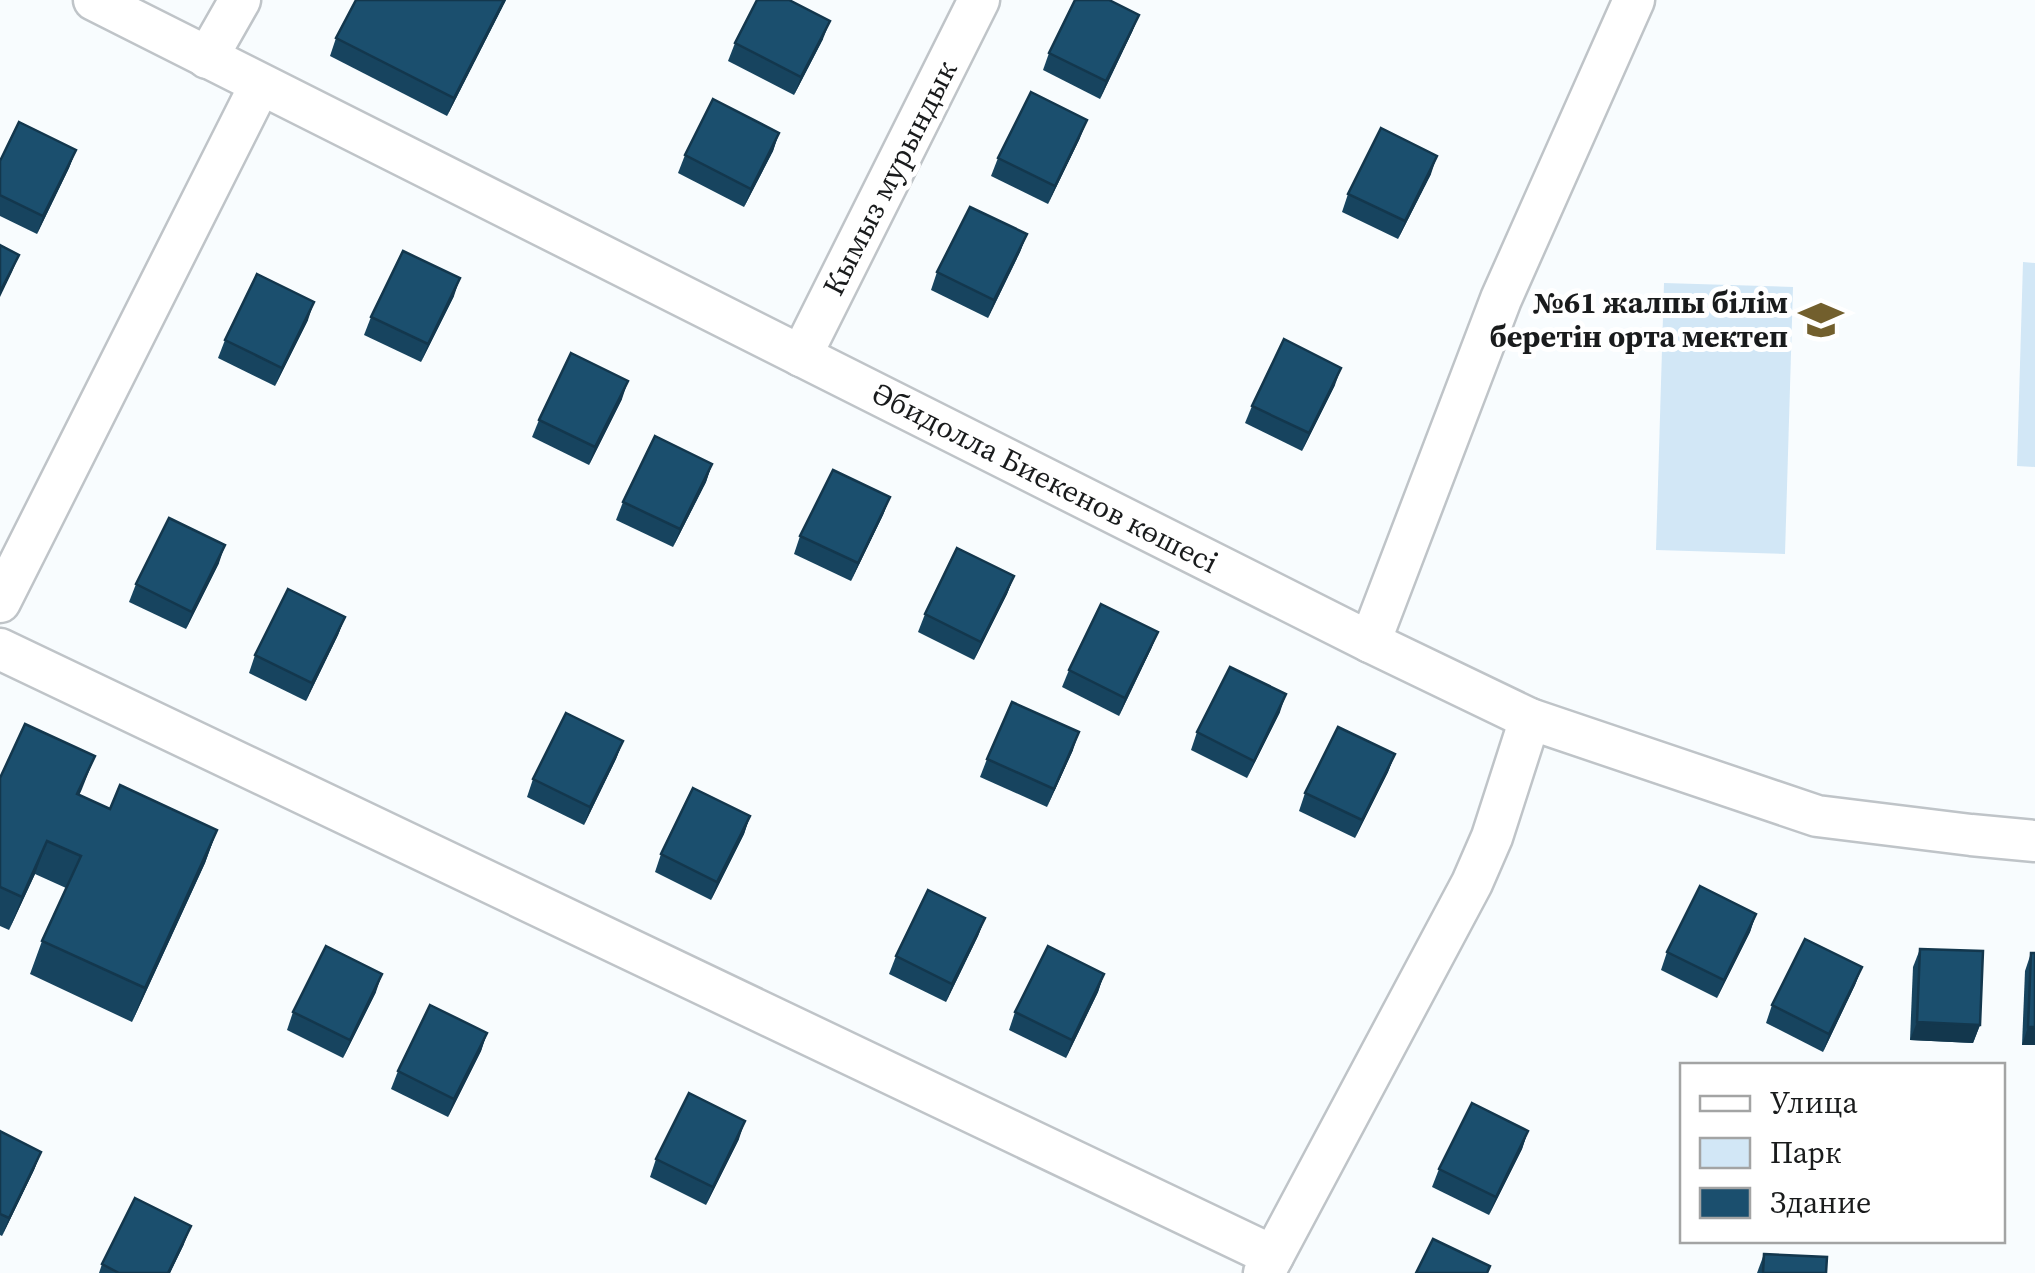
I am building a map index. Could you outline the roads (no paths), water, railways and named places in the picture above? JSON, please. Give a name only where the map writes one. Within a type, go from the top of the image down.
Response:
[{"type":"street","name":"Әбидолла Биекенов көшесі","points":[[94,0],[1530,719],[1817,816],[2035,840]]},
{"type":"street","points":[[208,58],[240,0]]},
{"type":"street","name":"Кымыз мурындык","points":[[801,356],[980,0]]},
{"type":"street","points":[[1370,642],[1501,299],[1634,0]]},
{"type":"street","points":[[0,602],[260,85]]},
{"type":"street","points":[[0,648],[1268,1264],[1472,884],[1492,837],[1530,719]]},
{"type":"place","name":"№61 жалпы білім беретін орта мектеп","points":[[1821,320]]}]
